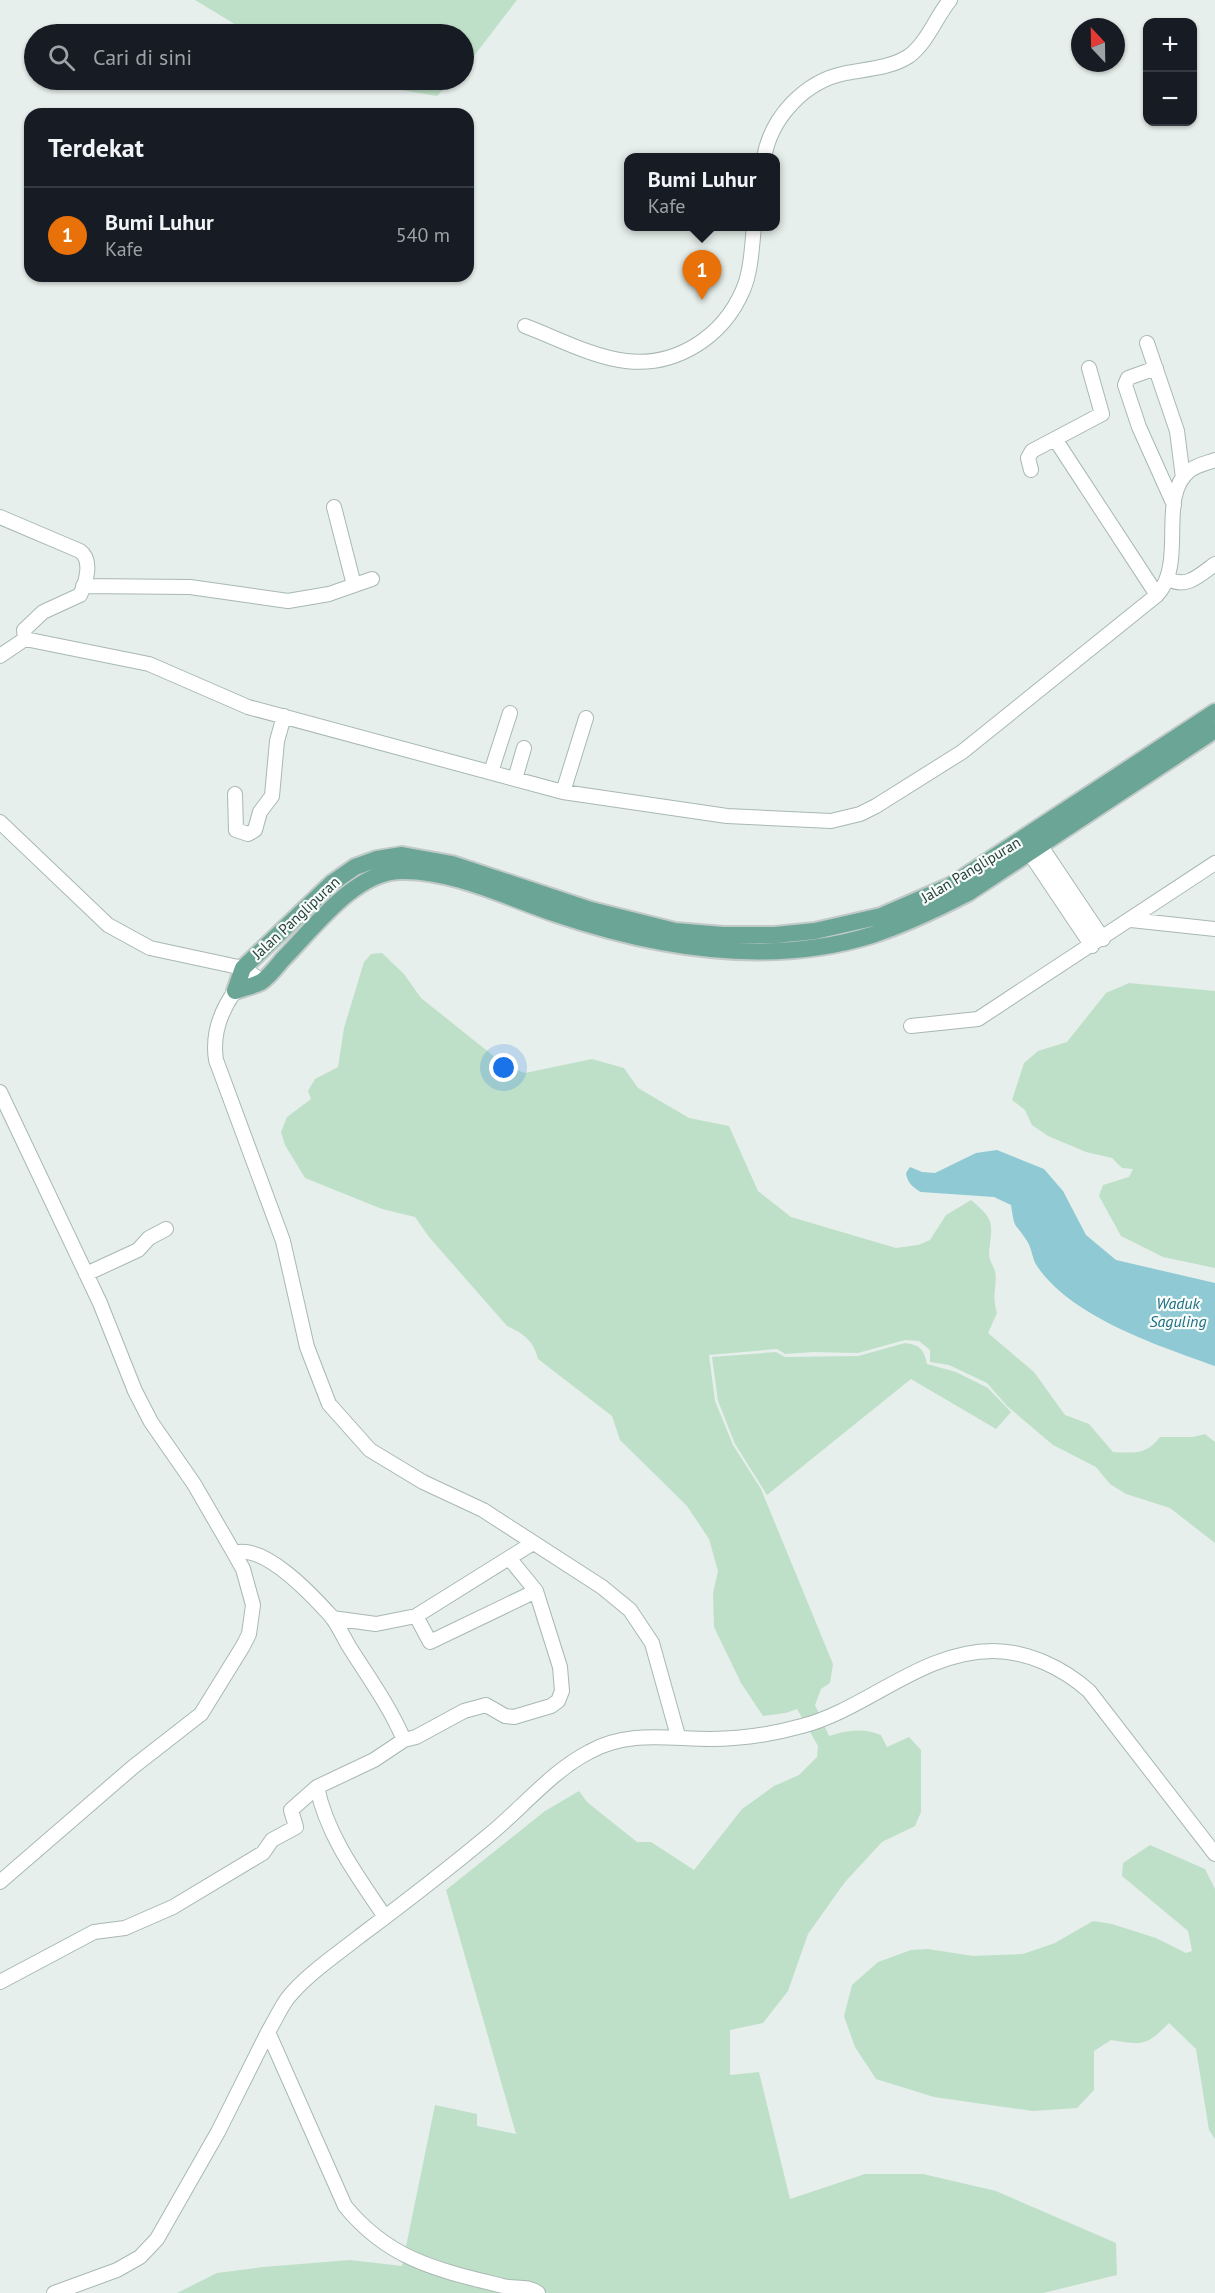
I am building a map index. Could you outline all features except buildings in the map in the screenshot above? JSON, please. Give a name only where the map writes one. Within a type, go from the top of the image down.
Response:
[{"type":"main road","name":"Jalan Panglipuran","points":[[235,991],[243,968],[332,883],[355,867],[377,859],[402,855],[438,860],[666,944],[716,950],[808,947],[843,942],[926,915],[968,893],[1035,849],[1171,750],[1215,712]]},
{"type":"main road","name":"Jalan Panglipuran","points":[[235,991],[262,981],[351,889],[398,871],[429,873],[588,917],[723,935],[815,931],[882,916],[950,886],[1171,750],[1215,730]]},
{"type":"street","points":[[765,153],[777,122],[804,93],[827,79],[883,66],[907,57],[920,43],[950,0]]},
{"type":"street","points":[[525,326],[624,361],[657,362],[696,346],[717,330],[744,288],[753,231]]},
{"type":"street","points":[[0,656],[25,639],[149,664],[248,707],[563,792],[758,819],[831,821],[860,814],[962,752],[1157,595],[1169,579],[1174,505],[1183,478],[1178,431],[1147,343]]},
{"type":"street","points":[[1031,470],[1029,454],[1096,420],[1102,414],[1089,368]]},
{"type":"street","points":[[1156,368],[1128,378],[1125,385],[1139,427],[1174,505]]},
{"type":"street","points":[[1055,439],[1157,595]]},
{"type":"street","points":[[1183,478],[1196,467],[1215,460]]},
{"type":"street","points":[[334,507],[354,585]]},
{"type":"street","points":[[0,517],[84,554],[87,567],[83,586],[76,598],[43,612],[31,621],[24,630],[25,639]]},
{"type":"street","points":[[1169,579],[1177,583],[1186,583],[1215,564]]},
{"type":"street","points":[[83,586],[190,587],[288,601],[315,598],[372,579]]},
{"type":"street","points":[[490,772],[510,713]]},
{"type":"street","points":[[235,794],[236,830],[248,834],[255,830],[260,812],[272,796],[277,741],[284,716]]},
{"type":"street","points":[[563,792],[586,718]]},
{"type":"street","points":[[515,779],[524,748]]},
{"type":"street","points":[[0,822],[108,925],[150,948],[243,968],[262,981]]},
{"type":"street","points":[[1035,849],[1097,942]]},
{"type":"street","points":[[911,1026],[978,1018],[1215,863]]},
{"type":"street","points":[[1131,920],[1215,929]]},
{"type":"street","points":[[235,991],[225,1004],[217,1026],[214,1044],[216,1060],[283,1241],[307,1347],[328,1404],[370,1450],[423,1482],[483,1510],[602,1587],[630,1610],[652,1643],[678,1736]]},
{"type":"street","points":[[0,1092],[3,1107],[86,1274],[151,1422],[194,1484],[234,1553],[254,1605],[243,1646],[207,1705],[190,1724],[133,1767],[0,1882]]},
{"type":"street","points":[[86,1274],[138,1250],[142,1243],[166,1229]]},
{"type":"street","points":[[332,1618],[376,1624],[416,1616],[533,1543]]},
{"type":"street","points":[[234,1553],[250,1552],[269,1560],[283,1570],[332,1618],[392,1712],[404,1740]]},
{"type":"street","points":[[0,1982],[94,1932],[125,1928],[173,1906],[263,1853],[272,1840],[296,1827],[291,1810],[317,1787],[374,1760],[404,1740],[416,1737],[464,1711],[486,1705],[505,1716],[514,1717],[551,1706],[558,1701],[562,1691],[561,1667],[536,1591],[509,1558]]},
{"type":"street","points":[[416,1616],[426,1639],[430,1642],[536,1591]]},
{"type":"street","points":[[54,2293],[117,2270],[140,2257],[158,2240],[218,2132],[287,1999],[328,1962],[456,1862],[588,1752],[623,1738],[678,1736],[712,1739],[777,1732],[834,1714],[908,1675],[957,1655],[993,1651],[1019,1654],[1042,1661],[1076,1680],[1089,1691],[1109,1713],[1215,1854]]},
{"type":"street","points":[[317,1787],[323,1811],[343,1854],[386,1917]]},
{"type":"street","points":[[268,2032],[345,2206],[364,2228],[401,2255],[506,2287],[531,2288],[538,2293]]},
{"type":"green space","points":[[195,0],[517,0],[474,56],[474,24],[235,24]]},
{"type":"green space","points":[[402,90],[443,90],[437,96]]},
{"type":"green space","points":[[382,953],[404,974],[421,998],[506,1066],[525,1073],[592,1059],[624,1068],[638,1088],[689,1118],[729,1126],[758,1191],[791,1217],[896,1248],[918,1245],[930,1240],[946,1215],[971,1200],[985,1213],[991,1229],[989,1253],[996,1275],[997,1313],[988,1333],[1034,1372],[1065,1415],[1089,1424],[1113,1452],[1140,1452],[1150,1447],[1160,1437],[1193,1437],[1205,1434],[1215,1442],[1215,1543],[1170,1508],[1126,1494],[1110,1484],[1096,1467],[1053,1445],[1007,1406],[987,1383],[949,1365],[930,1362],[930,1350],[919,1341],[905,1340],[858,1353],[785,1354],[777,1349],[709,1355],[715,1401],[733,1445],[761,1489],[833,1664],[830,1683],[821,1689],[815,1705],[829,1736],[849,1731],[868,1731],[881,1735],[887,1747],[909,1737],[921,1750],[921,1812],[915,1826],[882,1842],[845,1882],[808,1934],[788,1991],[763,2023],[730,2030],[730,2075],[759,2072],[790,2199],[865,2174],[923,2174],[996,2191],[1116,2243],[1117,2275],[1043,2293],[177,2293],[217,2273],[263,2267],[350,2260],[402,2266],[435,2105],[477,2114],[477,2126],[516,2134],[446,1890],[545,1811],[579,1791],[587,1802],[637,1842],[651,1842],[694,1870],[742,1809],[774,1786],[799,1775],[817,1757],[818,1746],[797,1709],[763,1716],[741,1683],[714,1627],[713,1593],[718,1571],[709,1539],[687,1506],[620,1440],[612,1416],[538,1359],[531,1342],[507,1326],[429,1237],[415,1217],[382,1209],[305,1178],[285,1145],[281,1132],[287,1117],[311,1099],[308,1091],[315,1079],[338,1067],[344,1028],[364,962],[371,954]]},
{"type":"green space","points":[[1129,983],[1215,991],[1215,1268],[1163,1257],[1121,1236],[1099,1196],[1103,1185],[1129,1177],[1133,1169],[1122,1168],[1112,1158],[1086,1152],[1048,1136],[1032,1125],[1025,1110],[1012,1100],[1024,1063],[1038,1051],[1067,1042],[1106,993]]},
{"type":"green space","points":[[905,1343],[921,1349],[927,1364],[956,1372],[988,1388],[1011,1412],[996,1429],[911,1379],[767,1495],[735,1444],[718,1401],[712,1357],[776,1352],[785,1357],[858,1356]]},
{"type":"green space","points":[[1150,1845],[1205,1869],[1215,1889],[1215,2139],[1209,2130],[1196,2049],[1169,2023],[1149,2040],[1130,2043],[1111,2040],[1094,2051],[1094,2090],[1077,2108],[1033,2111],[934,2097],[876,2079],[855,2047],[844,2016],[852,1985],[878,1962],[911,1950],[928,1949],[973,1956],[1023,1954],[1055,1943],[1093,1921],[1112,1924],[1156,1938],[1186,1953],[1192,1951],[1188,1931],[1122,1876],[1123,1863]]},
{"type":"water","name":"Waduk Saguling","points":[[997,1150],[1044,1169],[1063,1191],[1086,1235],[1116,1260],[1215,1283],[1215,1366],[1118,1328],[1071,1300],[1052,1284],[1037,1266],[1029,1244],[1014,1223],[1011,1205],[994,1197],[921,1192],[911,1184],[906,1173],[910,1167],[922,1172],[935,1173],[976,1153]]},
{"type":"place","name":"Bumi Luhur","points":[[702,300]]}]
